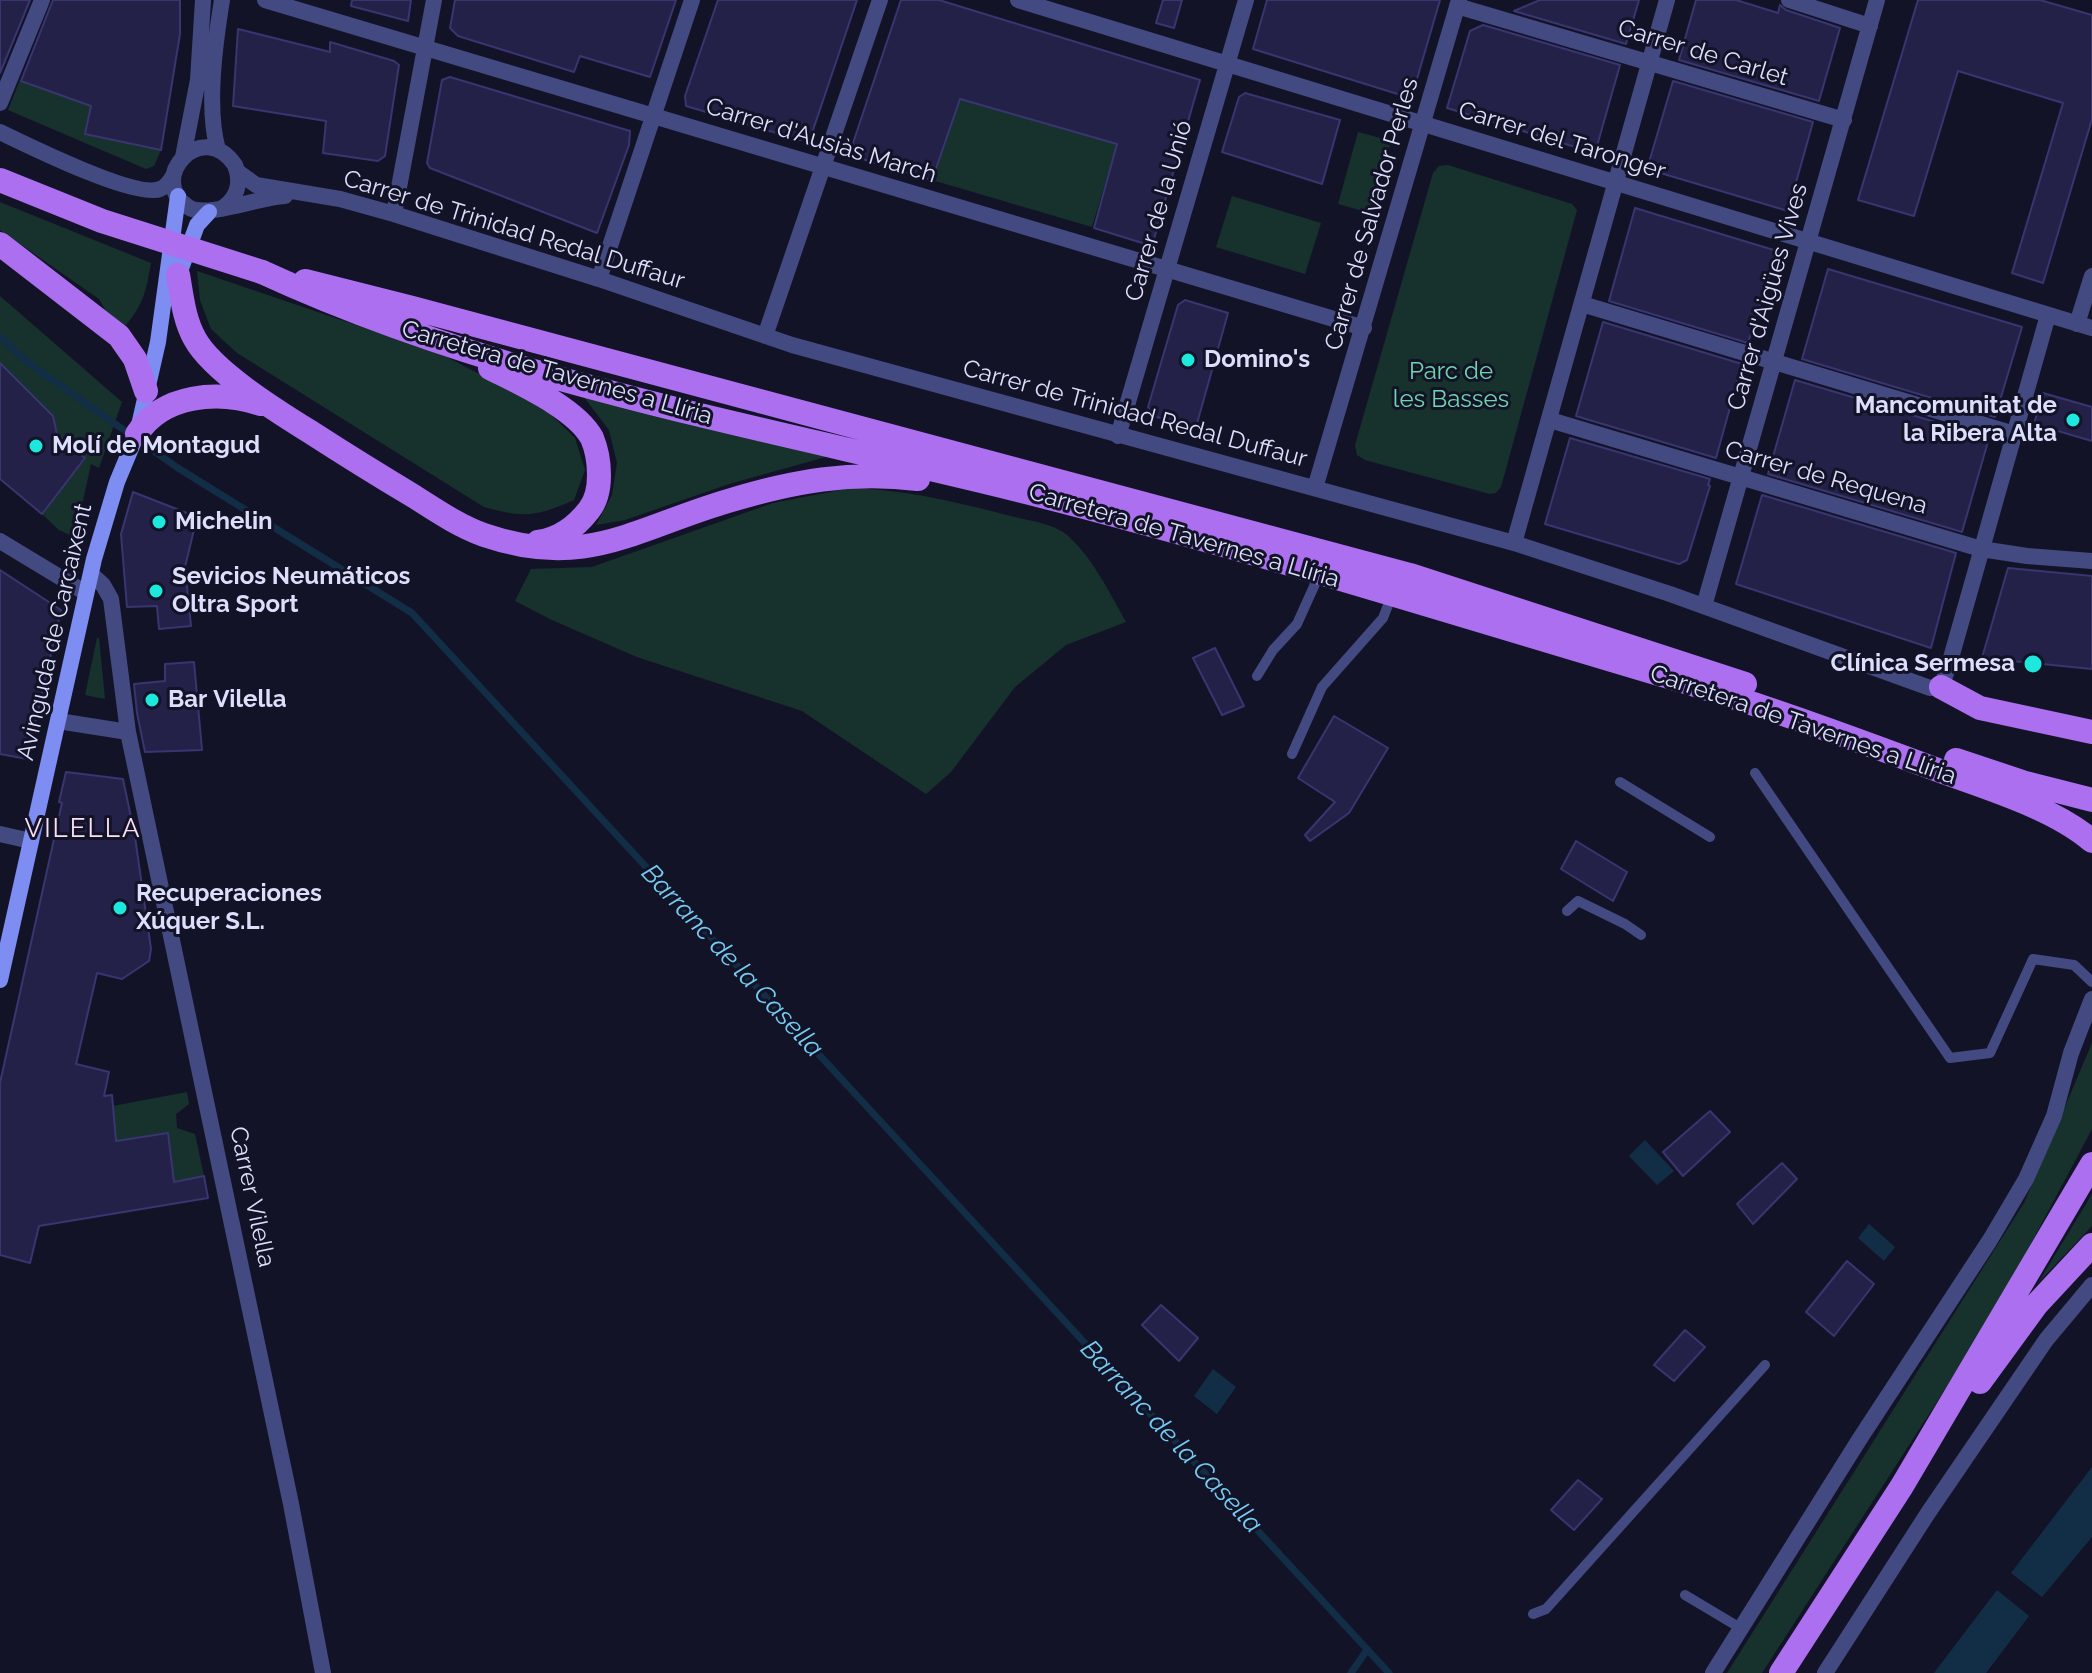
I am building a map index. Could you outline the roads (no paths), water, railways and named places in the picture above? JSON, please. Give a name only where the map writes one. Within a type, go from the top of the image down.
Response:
[{"type":"main road","name":"Carretera de Tavernes a Llíria","points":[[0,180],[102,221],[262,272],[412,308],[1410,575],[1714,673],[1933,753],[2022,782],[2092,800]]},
{"type":"main road","points":[[162,325],[178,196]]},
{"type":"main road","points":[[162,325],[197,225],[215,211]]},
{"type":"main road","points":[[0,244],[119,336],[135,359],[144,412],[173,403],[226,396],[260,403],[450,519],[483,535],[523,545],[582,548],[620,540],[726,501],[816,478],[869,475],[946,484],[1215,548],[1256,554]]},
{"type":"main road","name":"Carretera de Tavernes a Llíria","points":[[262,272],[335,306],[572,381],[683,411],[1112,513],[1714,690],[2014,798],[2064,822],[2092,841]]},
{"type":"main road","points":[[178,275],[190,329],[204,353],[232,378],[291,420]]},
{"type":"main road","name":"Avinguda de Carcaixent","points":[[0,980],[86,593],[117,482],[144,412],[162,325]]},
{"type":"main road","points":[[423,336],[534,390],[569,415],[591,437],[599,460],[599,485],[594,504],[580,522],[565,533],[547,541],[523,545]]},
{"type":"main road","points":[[1941,687],[1980,708],[2092,732]]},
{"type":"main road","points":[[1781,1673],[1902,1486],[2092,1164]]},
{"type":"main road","points":[[1902,1486],[2037,1304],[2092,1245]]},
{"type":"street","points":[[0,103],[42,0]]},
{"type":"street","points":[[0,132],[133,188],[159,190],[173,176],[183,157],[198,80],[203,0]]},
{"type":"street","points":[[218,150],[213,102],[222,0]]},
{"type":"street","name":"Carrer d'Ausiàs March","points":[[265,0],[1364,328]]},
{"type":"street","points":[[394,214],[434,0]]},
{"type":"street","points":[[599,279],[692,0]]},
{"type":"street","points":[[765,336],[880,0]]},
{"type":"street","name":"Carrer del Taronger","points":[[1018,0],[1064,7],[1226,65],[2085,326]]},
{"type":"street","name":"Carrer de la Unió","points":[[1118,436],[1246,0]]},
{"type":"street","points":[[1514,543],[1667,0]]},
{"type":"street","points":[[1789,0],[1870,26]]},
{"type":"street","name":"Carrer d'Aigües Vives","points":[[1704,606],[1877,0]]},
{"type":"street","name":"Carrer de Carlet","points":[[1458,3],[1844,120]]},
{"type":"street","name":"Carrer de Salvador Perles","points":[[1315,488],[1458,3]]},
{"type":"street","points":[[173,176],[178,196],[188,207],[215,211],[236,194],[238,172],[231,159],[218,150],[203,148],[183,157]]},
{"type":"street","name":"Carrer de Trinidad Redal Duffaur","points":[[238,172],[256,185],[394,214],[765,336],[1514,543],[1704,606],[1930,688],[1941,687]]},
{"type":"street","name":"Carrer de Trinidad Redal Duffaur","points":[[215,211],[256,199],[313,195]]},
{"type":"street","points":[[2085,326],[2092,276]]},
{"type":"street","points":[[1582,304],[2014,434]]},
{"type":"street","points":[[1941,687],[2048,315]]},
{"type":"street","name":"Carrer de Requena","points":[[1550,420],[1981,549],[2092,561]]},
{"type":"street","points":[[0,541],[86,593]]},
{"type":"street","name":"Carrer Vilella","points":[[91,574],[103,585],[111,599],[128,732],[288,1489],[323,1673]]},
{"type":"street","points":[[58,721],[128,732]]},
{"type":"street","points":[[0,834],[31,841]]},
{"type":"street","points":[[1713,1673],[2026,1179],[2054,1116],[2071,1053],[2092,999]]},
{"type":"street","points":[[1825,1673],[1928,1513],[2029,1365],[2092,1285]]},
{"type":"lane","points":[[1257,676],[1273,650],[1297,624],[1320,573]]},
{"type":"lane","points":[[1292,754],[1322,687],[1383,618],[1392,595]]},
{"type":"lane","points":[[1755,773],[1950,1058],[1990,1053],[2033,959],[2074,965],[2092,982]]},
{"type":"lane","points":[[1620,782],[1710,837]]},
{"type":"lane","points":[[1567,911],[1578,901],[1641,935]]},
{"type":"lane","points":[[1533,1614],[1546,1609],[1765,1365]]},
{"type":"lane","points":[[1685,1595],[1742,1629]]},
{"type":"water","points":[[1645,1140],[1674,1171],[1657,1185],[1629,1156]]},
{"type":"water","points":[[1869,1224],[1895,1247],[1884,1261],[1858,1238]]},
{"type":"water","points":[[1213,1369],[1236,1387],[1217,1414],[1194,1396]]},
{"type":"water","points":[[2092,1467],[2092,1537],[2042,1597],[2011,1573]]},
{"type":"water","points":[[1997,1590],[2029,1616],[1986,1673],[1934,1673]]},
{"type":"waterway","name":"Barranc de la Casella","points":[[0,337],[27,362],[178,468],[412,613],[1389,1673]]},
{"type":"waterway","points":[[1351,1673],[1367,1650]]},
{"type":"place","name":"Domino's","points":[[1188,360]]},
{"type":"place","name":"Mancomunitat de la Ribera Alta","points":[[2073,420]]},
{"type":"place","name":"Molí de Montagud","points":[[36,446]]},
{"type":"place","name":"Michelin","points":[[159,522]]},
{"type":"place","name":"Sevicios Neumáticos Oltra Sport","points":[[156,591]]},
{"type":"place","name":"Clínica Sermesa","points":[[2033,664]]},
{"type":"place","name":"Bar Vilella","points":[[152,700]]},
{"type":"place","name":"Recuperaciones Xúquer S.L.","points":[[120,908]]},
{"type":"district","name":"VILELLA","points":[[83,829]]},
{"type":"park label","name":"Parc de les Basses","points":[[1451,386]]}]
